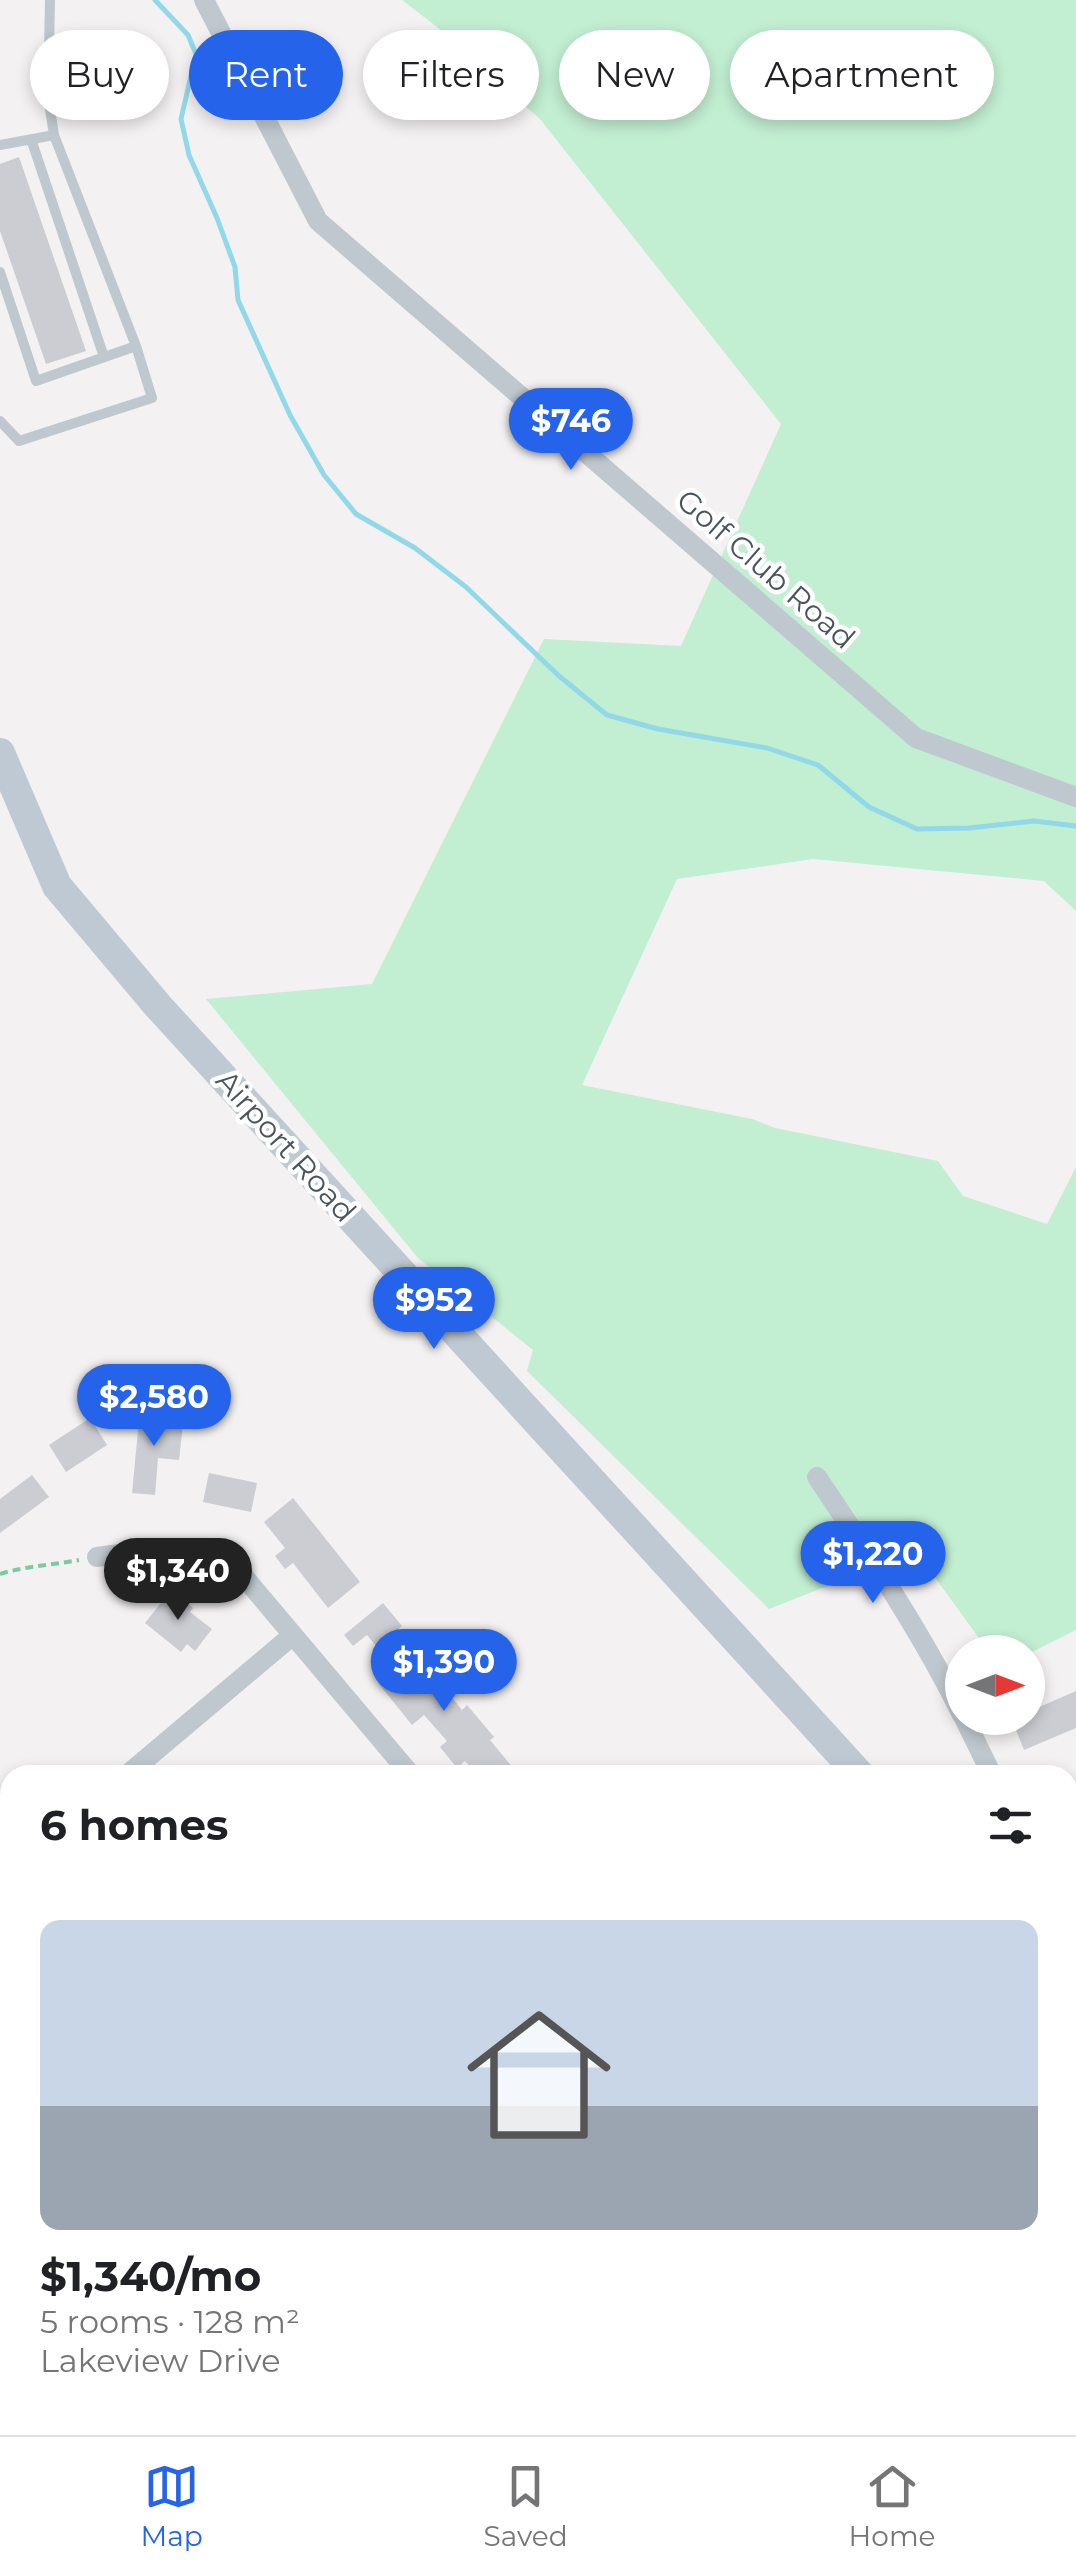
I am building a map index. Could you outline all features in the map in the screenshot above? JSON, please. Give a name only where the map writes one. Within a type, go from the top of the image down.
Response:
[{"type":"main road","name":"Airport Road","points":[[0,754],[57,886],[69,902],[158,1006],[851,1765]]},
{"type":"street","name":"Golf Club Road","points":[[204,0],[318,222],[916,738],[1076,797]]},
{"type":"street","points":[[817,1477],[907,1612],[945,1681]]},
{"type":"street","points":[[96,1556],[156,1548],[234,1565],[402,1765]]},
{"type":"street","points":[[140,1765],[292,1635]]},
{"type":"street","points":[[972,1735],[987,1765]]},
{"type":"lane","points":[[0,421],[19,441],[152,398],[136,346],[54,135],[48,96],[50,0]]},
{"type":"lane","points":[[0,145],[54,135]]},
{"type":"lane","points":[[31,139],[104,357]]},
{"type":"lane","points":[[0,272],[36,381],[136,346]]},
{"type":"path","points":[[0,1574],[30,1565],[96,1556]]},
{"type":"green space","points":[[402,0],[1076,0],[1076,911],[1044,881],[813,859],[677,879],[582,1085],[938,1161],[963,1196],[1047,1224],[1076,1167],[1076,1630],[1045,1646],[1045,1635],[977,1635],[916,1551],[769,1609],[527,1371],[533,1350],[418,1258],[206,999],[372,984],[544,639],[681,646],[781,424],[539,118],[539,30],[437,27]]},
{"type":"building","points":[[19,157],[86,351],[46,364],[0,231],[0,164]]},
{"type":"building","points":[[140,1410],[163,1412],[162,1422],[183,1424],[179,1460],[158,1458],[155,1495],[132,1493]]},
{"type":"building","points":[[90,1418],[107,1445],[66,1472],[49,1445]]},
{"type":"building","points":[[209,1473],[257,1483],[251,1512],[203,1502]]},
{"type":"building","points":[[32,1475],[49,1497],[0,1533],[0,1499]]},
{"type":"building","points":[[293,1498],[360,1582],[328,1608],[293,1563],[285,1569],[275,1556],[285,1548],[264,1522]]},
{"type":"building","points":[[171,1590],[212,1629],[195,1651],[187,1644],[181,1652],[145,1623]]},
{"type":"building","points":[[383,1603],[402,1626],[377,1647],[367,1635],[353,1646],[344,1635]]},
{"type":"building","points":[[427,1644],[453,1674],[441,1684],[462,1710],[467,1705],[511,1765],[468,1765],[465,1761],[455,1765],[440,1747],[447,1741],[424,1715],[412,1725],[379,1684]]},
{"type":"building","points":[[1076,1691],[1076,1728],[1024,1750],[1018,1735],[1045,1735],[1045,1705]]},
{"type":"waterway","points":[[155,0],[188,35],[196,54],[181,119],[189,155],[235,267],[238,300],[290,415],[324,475],[356,514],[415,548],[466,587],[559,676],[607,715],[658,729],[767,748],[818,765],[869,807],[917,829],[1034,821],[1076,826]]}]
